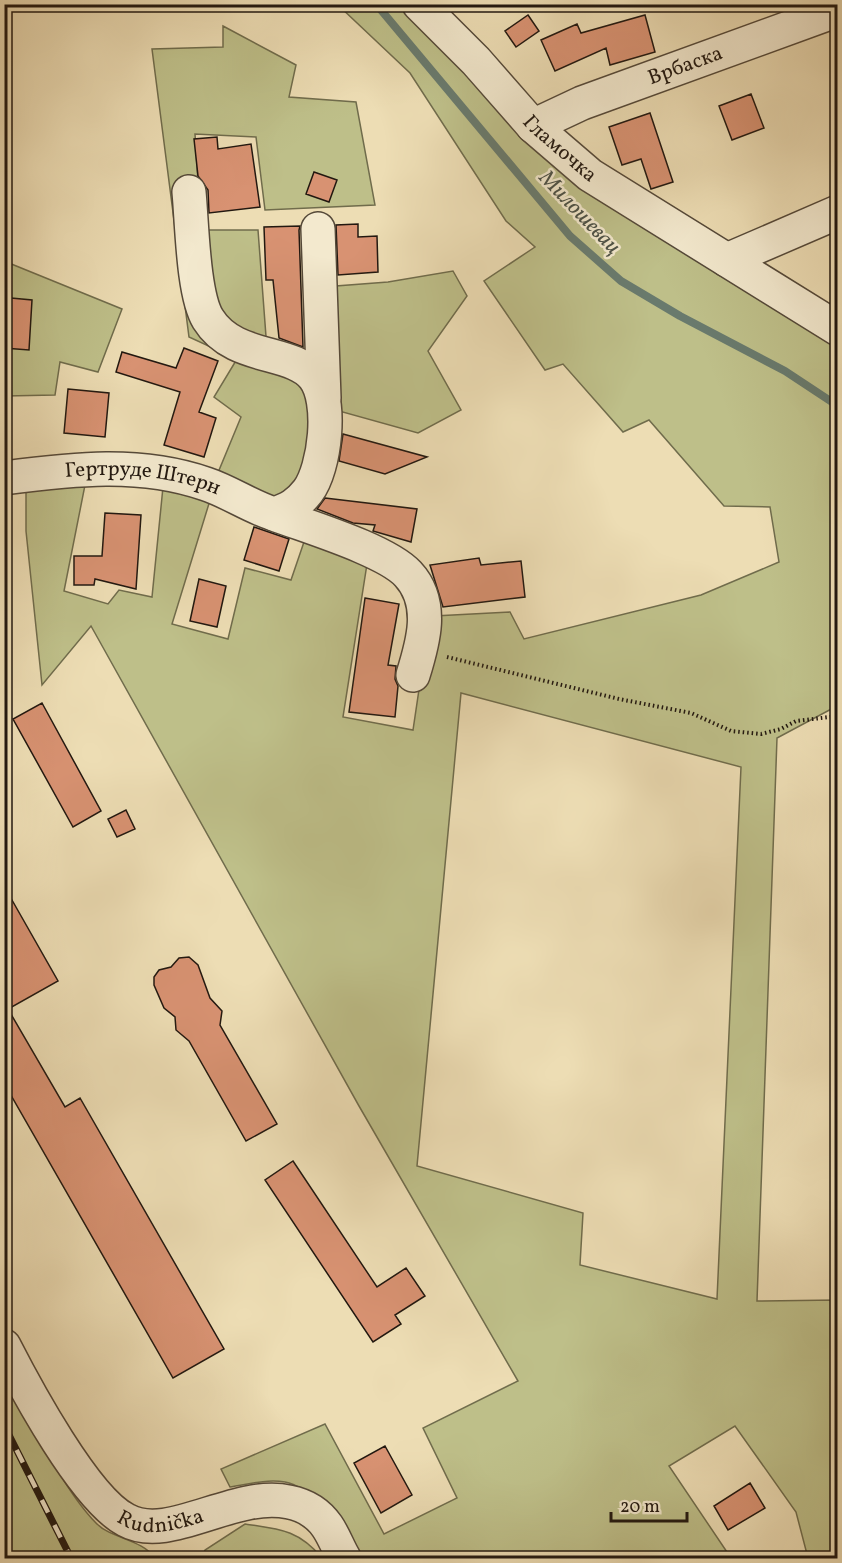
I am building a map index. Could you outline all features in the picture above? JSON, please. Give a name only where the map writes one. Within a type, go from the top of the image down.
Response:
[{"type":"street","name":"Гламочка","points":[[419,4],[476,61],[532,126],[590,175],[837,329]]},
{"type":"street","name":"Врбаска","points":[[532,126],[582,103],[837,10]]},
{"type":"street","points":[[189,192],[199,292],[207,318],[224,337],[240,346],[296,365],[314,377],[324,402]]},
{"type":"street","points":[[727,260],[837,212]]},
{"type":"street","points":[[274,513],[292,507],[308,490],[318,471],[324,441],[318,229]]},
{"type":"street","name":"Гертруде Штерн","points":[[4,478],[70,469],[130,468],[208,484],[385,558],[408,574],[418,590],[425,619],[424,643],[412,675]]},
{"type":"street","name":"Rudnička","points":[[4,1346],[84,1479],[100,1500],[126,1521],[139,1526],[154,1526],[176,1523],[253,1500],[282,1500],[298,1504],[318,1516],[327,1526],[344,1558]]},
{"type":"path","points":[[424,643],[435,652],[454,660],[619,699],[691,713],[731,731],[760,734],[781,729],[796,721],[837,716]]},
{"type":"green space","points":[[338,5],[402,5],[531,140],[837,341],[837,706],[777,738],[757,1301],[837,1300],[837,1558],[808,1558],[796,1512],[735,1426],[669,1466],[729,1555],[723,1558],[357,1558],[326,1513],[307,1493],[285,1482],[258,1482],[230,1487],[221,1469],[325,1424],[384,1534],[457,1498],[423,1428],[518,1381],[359,1106],[91,626],[42,685],[26,531],[26,485],[87,475],[64,591],[108,604],[119,590],[152,597],[163,487],[211,497],[172,624],[228,639],[245,568],[291,580],[305,539],[367,564],[343,717],[413,730],[424,656],[434,616],[510,612],[524,639],[701,595],[779,562],[770,507],[724,506],[649,420],[623,432],[563,364],[545,370],[484,281],[535,247],[506,221],[410,73]],"holes":[[[461,693],[741,767],[717,1299],[580,1265],[583,1213],[417,1166]]]},
{"type":"green space","points":[[223,26],[296,65],[289,97],[356,102],[375,205],[265,210],[256,137],[195,134],[201,230],[258,230],[268,363],[312,391],[309,469],[290,495],[266,504],[215,480],[241,417],[214,397],[237,359],[189,337],[152,49],[223,47]]},
{"type":"green space","points":[[4,261],[122,309],[98,372],[60,362],[55,395],[5,396]]},
{"type":"green space","points":[[453,271],[467,296],[428,351],[461,410],[418,433],[339,411],[336,286],[388,282]]},
{"type":"green space","points":[[4,1368],[57,1470],[82,1507],[102,1528],[135,1543],[155,1558],[5,1558]]},
{"type":"green space","points":[[245,1524],[288,1532],[305,1542],[322,1558],[201,1558],[205,1550]]},
{"type":"building","points":[[528,15],[539,31],[516,47],[505,31]]},
{"type":"building","points":[[645,15],[655,52],[610,65],[606,48],[555,71],[541,40],[577,24],[581,33]]},
{"type":"building","points":[[751,94],[764,128],[732,140],[719,106]]},
{"type":"building","points":[[650,113],[673,182],[651,189],[641,159],[622,165],[609,127]]},
{"type":"building","points":[[217,137],[218,149],[251,144],[260,207],[209,213],[208,190],[198,176],[194,139]]},
{"type":"building","points":[[314,172],[337,180],[329,202],[306,194]]},
{"type":"building","points":[[358,224],[358,237],[377,236],[378,272],[338,275],[336,225]]},
{"type":"building","points":[[300,226],[303,347],[279,338],[273,280],[266,280],[264,227]]},
{"type":"building","points":[[11,298],[32,300],[29,350],[4,348],[4,309],[10,309]]},
{"type":"building","points":[[184,348],[218,361],[199,412],[216,418],[204,457],[164,445],[180,392],[116,372],[122,352],[176,368]]},
{"type":"building","points":[[68,389],[109,393],[105,437],[64,433]]},
{"type":"building","points":[[343,434],[427,457],[385,474],[339,461]]},
{"type":"building","points":[[325,498],[417,509],[411,542],[373,531],[375,525],[353,523],[317,509]]},
{"type":"building","points":[[105,513],[141,515],[136,589],[95,579],[94,585],[74,585],[74,556],[102,556]]},
{"type":"building","points":[[254,527],[289,539],[279,571],[244,560]]},
{"type":"building","points":[[479,558],[481,565],[521,561],[525,597],[443,607],[430,565]]},
{"type":"building","points":[[199,579],[226,586],[217,627],[190,621]]},
{"type":"building","points":[[365,598],[399,604],[388,665],[396,666],[395,679],[398,686],[395,717],[349,712]]},
{"type":"building","points":[[42,703],[101,811],[73,827],[13,719]]},
{"type":"building","points":[[126,810],[135,829],[117,837],[108,819]]},
{"type":"building","points":[[4,886],[58,981],[8,1009],[65,1107],[80,1098],[224,1349],[173,1378],[4,1083]]},
{"type":"building","points":[[189,957],[198,965],[210,998],[222,1011],[220,1025],[277,1124],[246,1141],[189,1041],[176,1030],[175,1017],[164,1008],[154,985],[154,977],[159,970],[171,967],[179,958]]},
{"type":"building","points":[[293,1161],[377,1287],[406,1268],[425,1296],[395,1315],[401,1324],[373,1342],[265,1180]]},
{"type":"building","points":[[385,1446],[412,1495],[381,1513],[354,1463]]},
{"type":"building","points":[[750,1483],[765,1508],[728,1530],[714,1506]]},
{"type":"waterway","name":"Милошевац","points":[[376,4],[570,236],[621,281],[680,316],[785,371],[838,406]]},
{"type":"railway","points":[[4,1425],[71,1558]]}]
